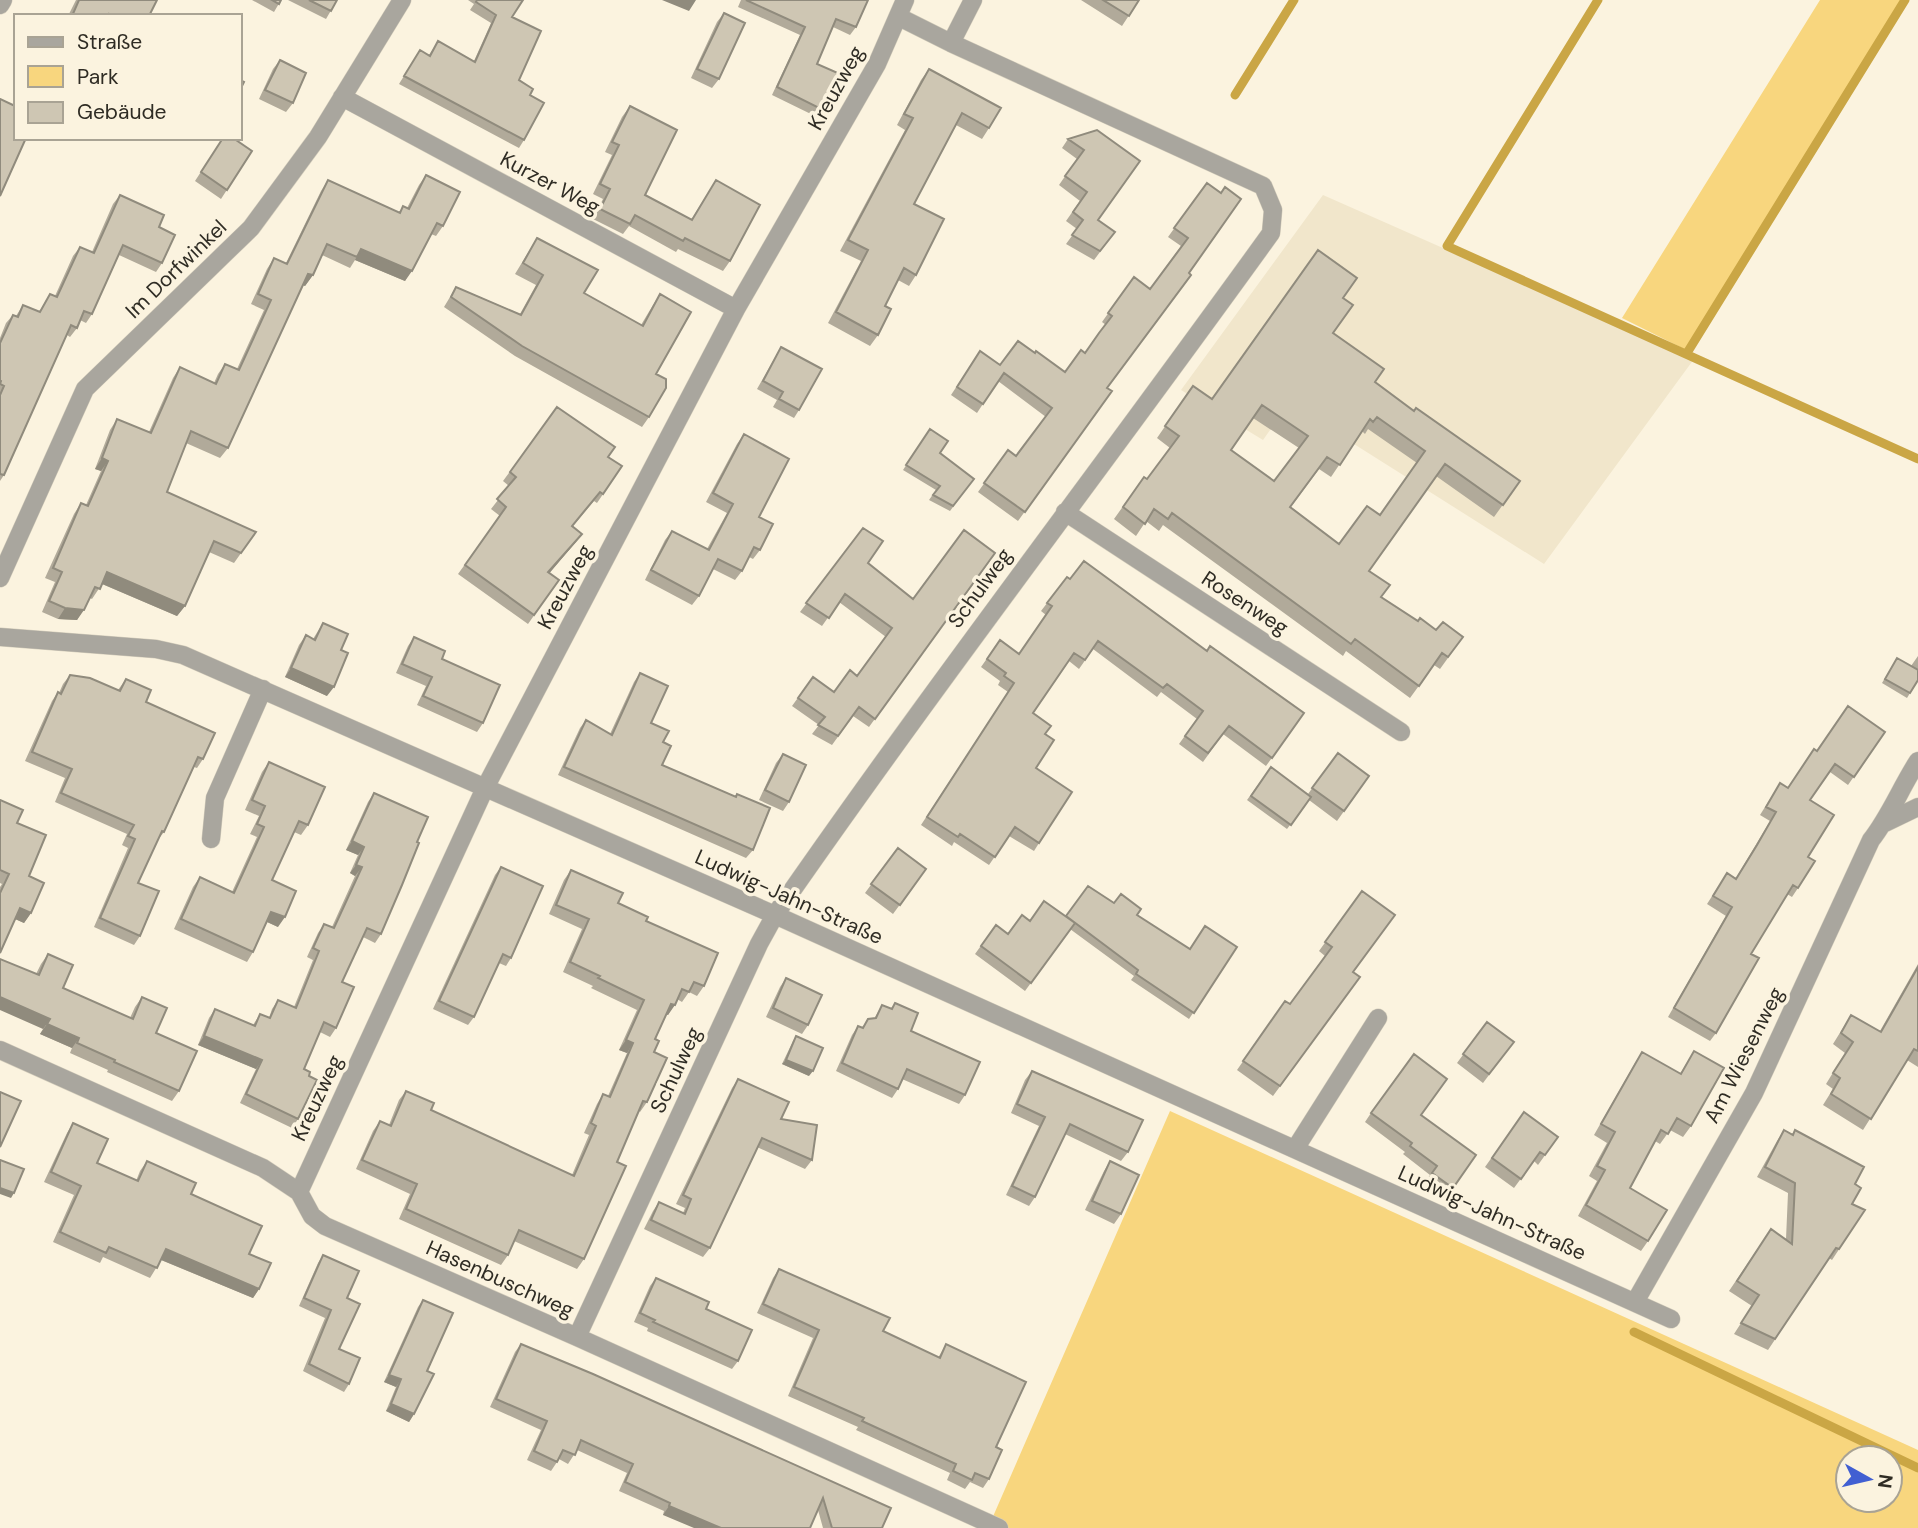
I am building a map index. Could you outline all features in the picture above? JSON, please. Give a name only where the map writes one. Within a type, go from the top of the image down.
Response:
[{"type":"street","points":[[0,5],[3,0]]},
{"type":"street","name":"Im Dorfwinkel","points":[[0,578],[85,389],[251,228],[318,137],[402,0]]},
{"type":"street","points":[[951,43],[973,0]]},
{"type":"street","name":"Schulweg","points":[[577,1337],[759,944],[775,915],[905,729],[1271,233],[1273,210],[1263,186],[951,43],[902,8]]},
{"type":"street","name":"Kreuzweg","points":[[299,1192],[485,788],[736,309],[877,64],[902,8]]},
{"type":"street","name":"Kurzer Weg","points":[[342,97],[736,309]]},
{"type":"street","name":"Rosenweg","points":[[1065,512],[1401,732]]},
{"type":"street","name":"Ludwig-Jahn-Straße","points":[[0,637],[156,649],[183,655],[775,915],[1671,1319]]},
{"type":"street","points":[[211,839],[215,798],[262,689]]},
{"type":"street","name":"Am Wiesenweg","points":[[1634,1302],[1754,1093],[1871,841],[1885,823],[1904,782],[1918,761]]},
{"type":"street","points":[[1885,823],[1918,807]]},
{"type":"street","points":[[1295,1149],[1378,1018]]},
{"type":"street","name":"Hasenbuschweg","points":[[0,1050],[263,1168],[299,1192],[312,1216],[325,1226],[999,1528]]},
{"type":"shaded area","points":[[1323,195],[1694,359],[1544,564],[1289,403],[1263,440],[1181,390]]},
{"type":"green space","points":[[1820,0],[1903,0],[1686,350],[1622,318]]},
{"type":"green space","points":[[1170,1111],[1918,1450],[1918,1528],[988,1528]]},
{"type":"building","points":[[79,0],[157,0],[150,14],[73,14]]},
{"type":"building","points":[[309,0],[337,0],[331,11]]},
{"type":"building","points":[[523,0],[512,17],[541,31],[519,80],[533,89],[530,95],[544,103],[524,140],[404,76],[420,50],[430,56],[438,41],[475,62],[496,15],[476,2]]},
{"type":"building","points":[[746,0],[868,0],[856,27],[836,19],[817,64],[840,74],[823,110],[777,87],[805,27]]},
{"type":"building","points":[[1103,0],[1139,0],[1129,16]]},
{"type":"building","points":[[724,13],[745,23],[719,79],[697,69]]},
{"type":"building","points":[[280,60],[306,73],[293,103],[265,90]]},
{"type":"building","points":[[929,69],[1001,108],[989,128],[962,113],[914,204],[944,219],[916,275],[904,268],[885,306],[891,309],[878,335],[836,312],[868,250],[848,240],[913,118],[904,114]]},
{"type":"building","points":[[0,99],[14,106],[14,140],[25,140],[0,196]]},
{"type":"building","points":[[630,106],[677,130],[645,195],[692,220],[716,180],[760,205],[730,261],[685,238],[683,241],[635,215],[630,224],[600,209],[610,189],[600,184],[619,145],[612,142]]},
{"type":"building","points":[[1097,130],[1140,161],[1098,220],[1115,232],[1100,251],[1072,235],[1083,220],[1073,212],[1087,192],[1065,176],[1084,150],[1068,139]]},
{"type":"building","points":[[222,140],[236,140],[252,151],[227,190],[201,172]]},
{"type":"building","points":[[426,175],[460,192],[443,226],[437,223],[412,271],[361,249],[357,257],[327,244],[313,275],[308,274],[228,448],[191,431],[167,492],[256,532],[241,553],[214,541],[185,606],[107,572],[100,589],[95,587],[84,610],[65,608],[49,601],[62,572],[53,568],[81,503],[88,506],[108,461],[102,458],[117,419],[151,433],[180,367],[216,384],[225,364],[239,370],[271,300],[258,294],[274,258],[287,264],[328,180],[400,213],[403,206],[409,209]]},
{"type":"building","points":[[1207,183],[1221,193],[1225,187],[1241,199],[1189,273],[1191,275],[1107,388],[1112,391],[1025,512],[984,483],[1008,450],[1016,456],[1052,408],[1004,373],[983,404],[957,387],[980,351],[1000,365],[1018,341],[1065,372],[1081,350],[1085,353],[1112,316],[1108,313],[1134,277],[1150,289],[1188,238],[1174,228]]},
{"type":"building","points":[[120,195],[164,215],[159,227],[175,235],[162,263],[123,245],[92,314],[84,311],[77,328],[71,325],[4,475],[0,474],[0,395],[4,386],[0,384],[0,343],[13,315],[18,317],[23,305],[40,312],[50,294],[57,297],[80,247],[94,253]]},
{"type":"building","points":[[537,238],[598,270],[584,293],[643,326],[660,294],[691,312],[656,374],[666,379],[666,388],[649,417],[522,346],[451,297],[456,287],[521,315],[543,275],[523,263]]},
{"type":"building","points":[[1318,250],[1357,278],[1343,298],[1353,305],[1333,333],[1384,369],[1375,382],[1520,481],[1503,505],[1445,464],[1369,571],[1390,585],[1381,597],[1436,630],[1443,622],[1463,637],[1448,657],[1442,653],[1419,686],[1355,639],[1351,644],[1172,513],[1168,519],[1154,509],[1145,524],[1123,507],[1179,436],[1165,426],[1193,386],[1212,399]],"holes":[[[1262,405],[1308,436],[1274,481],[1231,450]],[[1377,417],[1425,451],[1380,515],[1367,506],[1339,544],[1290,507],[1327,457],[1340,465],[1370,419],[1373,422]]]},
{"type":"building","points":[[781,347],[822,369],[799,410],[779,399],[783,392],[763,381]]},
{"type":"building","points":[[557,407],[615,447],[608,457],[622,466],[603,494],[600,492],[572,526],[582,534],[548,572],[559,580],[534,615],[465,565],[506,507],[497,499],[516,477],[510,472]]},
{"type":"building","points":[[930,429],[948,441],[940,453],[974,479],[953,506],[933,495],[940,486],[906,465]]},
{"type":"building","points":[[744,434],[789,459],[759,517],[773,524],[760,550],[754,547],[742,571],[718,559],[699,596],[651,570],[672,531],[709,550],[733,504],[713,493]]},
{"type":"building","points":[[863,528],[883,541],[868,563],[913,599],[964,530],[995,553],[875,719],[859,707],[838,736],[818,725],[825,717],[798,698],[813,677],[834,692],[850,670],[857,676],[892,628],[845,594],[829,618],[806,603]]},
{"type":"building","points":[[1084,561],[1207,651],[1210,646],[1304,713],[1272,758],[1229,726],[1208,753],[1185,736],[1203,711],[1167,684],[1163,688],[1098,641],[1085,660],[1074,653],[1033,713],[1051,726],[1045,734],[1054,740],[1036,768],[1072,792],[1039,843],[1015,827],[995,857],[927,817],[1014,683],[1004,676],[1006,673],[987,659],[1000,640],[1019,654],[1052,606],[1047,603],[1067,577],[1070,579]]},
{"type":"building","points":[[323,623],[348,634],[341,650],[348,653],[334,687],[291,668],[306,635],[315,640]]},
{"type":"building","points":[[414,637],[445,651],[442,659],[500,685],[483,723],[423,696],[432,677],[402,664]]},
{"type":"building","points":[[1897,658],[1918,670],[1918,680],[1910,693],[1885,679]]},
{"type":"building","points":[[640,673],[668,686],[651,723],[669,731],[663,742],[671,746],[662,765],[736,797],[737,794],[770,808],[753,850],[564,767],[586,720],[612,735]]},
{"type":"building","points":[[70,675],[90,678],[120,691],[126,679],[151,690],[146,702],[215,733],[203,759],[198,757],[138,883],[159,891],[140,936],[100,918],[135,839],[128,836],[134,825],[61,793],[72,769],[32,752],[58,692],[61,694]]},
{"type":"building","points":[[1848,706],[1885,732],[1854,777],[1835,764],[1810,800],[1834,815],[1808,857],[1815,861],[1798,888],[1793,885],[1751,954],[1759,958],[1716,1033],[1674,1008],[1732,907],[1713,896],[1727,873],[1736,879],[1757,845],[1776,812],[1766,807],[1780,783],[1788,788]]},
{"type":"building","points":[[1338,753],[1369,776],[1344,811],[1312,788]]},
{"type":"building","points":[[783,754],[806,765],[789,802],[765,790]]},
{"type":"building","points":[[269,762],[325,787],[308,825],[299,821],[272,880],[296,891],[285,917],[271,912],[253,952],[181,919],[200,877],[234,893],[264,827],[257,824],[265,806],[252,800]]},
{"type":"building","points":[[1271,767],[1311,797],[1291,825],[1251,796]]},
{"type":"building","points":[[374,793],[428,817],[381,934],[367,928],[342,982],[354,987],[336,1028],[324,1022],[304,1069],[310,1072],[309,1076],[317,1080],[298,1119],[246,1094],[262,1060],[204,1036],[215,1009],[255,1026],[260,1014],[270,1018],[278,1000],[296,1008],[319,951],[313,948],[324,924],[334,928],[362,867],[356,865],[364,847],[352,841]]},
{"type":"building","points":[[0,800],[23,810],[17,823],[46,835],[29,876],[44,883],[31,913],[20,908],[0,953],[0,893],[9,874],[0,870]]},
{"type":"building","points":[[898,848],[926,869],[900,905],[871,884]]},
{"type":"building","points":[[501,867],[543,886],[511,958],[503,954],[474,1017],[439,1001]]},
{"type":"building","points":[[571,870],[623,893],[618,903],[648,917],[646,921],[718,953],[704,986],[694,982],[689,992],[682,989],[675,1005],[671,1004],[655,1039],[659,1041],[654,1052],[667,1058],[647,1102],[643,1101],[617,1162],[626,1166],[584,1259],[519,1230],[508,1255],[406,1209],[417,1184],[362,1160],[380,1121],[391,1126],[406,1091],[434,1103],[431,1110],[574,1176],[596,1126],[591,1123],[603,1094],[610,1097],[633,1043],[626,1040],[644,1000],[570,962],[589,919],[556,905]]},
{"type":"building","points":[[1088,886],[1114,903],[1121,894],[1141,909],[1137,915],[1190,949],[1205,926],[1237,947],[1194,1013],[1136,974],[1138,970],[1066,916]]},
{"type":"building","points":[[1362,891],[1395,915],[1353,972],[1360,977],[1280,1086],[1243,1061],[1285,1001],[1290,1004],[1332,947],[1325,942]]},
{"type":"building","points":[[1044,901],[1075,923],[1031,983],[981,946],[996,925],[1008,934],[1022,915],[1030,921]]},
{"type":"building","points":[[48,954],[73,965],[63,988],[133,1019],[142,997],[167,1008],[156,1033],[197,1051],[179,1091],[77,1043],[79,1038],[47,1024],[50,1019],[0,997],[0,959],[39,975]]},
{"type":"building","points":[[1918,967],[1918,1051],[1914,1049],[1871,1119],[1831,1094],[1840,1078],[1833,1073],[1853,1042],[1841,1033],[1851,1015],[1881,1032]]},
{"type":"building","points":[[786,978],[822,995],[808,1025],[773,1008]]},
{"type":"building","points":[[895,1003],[918,1013],[911,1031],[980,1062],[965,1095],[907,1069],[898,1089],[842,1063],[858,1026],[863,1028],[868,1019],[876,1018],[882,1005],[892,1009]]},
{"type":"building","points":[[1487,1022],[1514,1042],[1489,1074],[1463,1054]]},
{"type":"building","points":[[796,1036],[823,1048],[813,1071],[786,1060]]},
{"type":"building","points":[[1694,1051],[1724,1068],[1691,1126],[1677,1118],[1668,1134],[1661,1130],[1630,1188],[1667,1210],[1648,1241],[1586,1205],[1605,1170],[1597,1166],[1615,1132],[1601,1124],[1642,1052],[1681,1074]]},
{"type":"building","points":[[1414,1054],[1447,1079],[1421,1115],[1476,1155],[1453,1188],[1432,1173],[1437,1166],[1410,1146],[1412,1143],[1371,1113]]},
{"type":"building","points":[[1032,1071],[1143,1120],[1128,1152],[1070,1124],[1035,1197],[1012,1186],[1045,1117],[1017,1104]]},
{"type":"building","points":[[738,1079],[789,1102],[781,1119],[817,1125],[812,1160],[762,1138],[710,1248],[651,1220],[659,1202],[685,1214],[691,1199],[683,1195]]},
{"type":"building","points":[[0,1092],[21,1101],[0,1147]]},
{"type":"building","points":[[1524,1112],[1558,1137],[1545,1155],[1540,1152],[1521,1179],[1492,1158]]},
{"type":"building","points":[[73,1123],[108,1139],[97,1163],[138,1181],[147,1161],[196,1183],[191,1194],[262,1226],[249,1254],[271,1263],[259,1289],[166,1249],[157,1268],[109,1247],[106,1253],[60,1232],[81,1186],[51,1172]]},
{"type":"building","points":[[1784,1130],[1793,1135],[1795,1130],[1864,1167],[1855,1184],[1861,1188],[1852,1204],[1865,1210],[1775,1339],[1741,1323],[1759,1295],[1737,1281],[1771,1229],[1792,1244],[1795,1183],[1765,1167]]},
{"type":"building","points":[[0,1160],[24,1169],[14,1193],[0,1188]]},
{"type":"building","points":[[1110,1161],[1139,1175],[1121,1214],[1092,1201]]},
{"type":"building","points":[[323,1255],[359,1271],[347,1298],[360,1304],[339,1349],[360,1358],[349,1384],[309,1364],[331,1310],[304,1298]]},
{"type":"building","points":[[779,1269],[890,1318],[883,1331],[940,1358],[946,1344],[1026,1382],[996,1447],[1002,1450],[989,1479],[975,1473],[972,1480],[953,1471],[956,1464],[794,1387],[819,1330],[763,1304]]},
{"type":"building","points":[[656,1278],[709,1302],[706,1309],[752,1330],[738,1361],[653,1322],[655,1320],[640,1313]]},
{"type":"building","points":[[423,1300],[453,1313],[427,1371],[434,1374],[414,1414],[391,1404],[401,1379],[389,1375]]},
{"type":"building","points":[[521,1344],[891,1508],[882,1528],[832,1528],[823,1498],[810,1528],[721,1528],[669,1506],[670,1503],[625,1482],[633,1464],[581,1440],[575,1455],[563,1450],[557,1462],[534,1451],[547,1421],[496,1399]]},
{"type":"waterway","points":[[1235,95],[1294,0]]},
{"type":"waterway","points":[[1598,0],[1447,246],[1918,459]]},
{"type":"waterway","points":[[1687,353],[1905,0]]},
{"type":"waterway","points":[[1634,1332],[1918,1468]]}]
